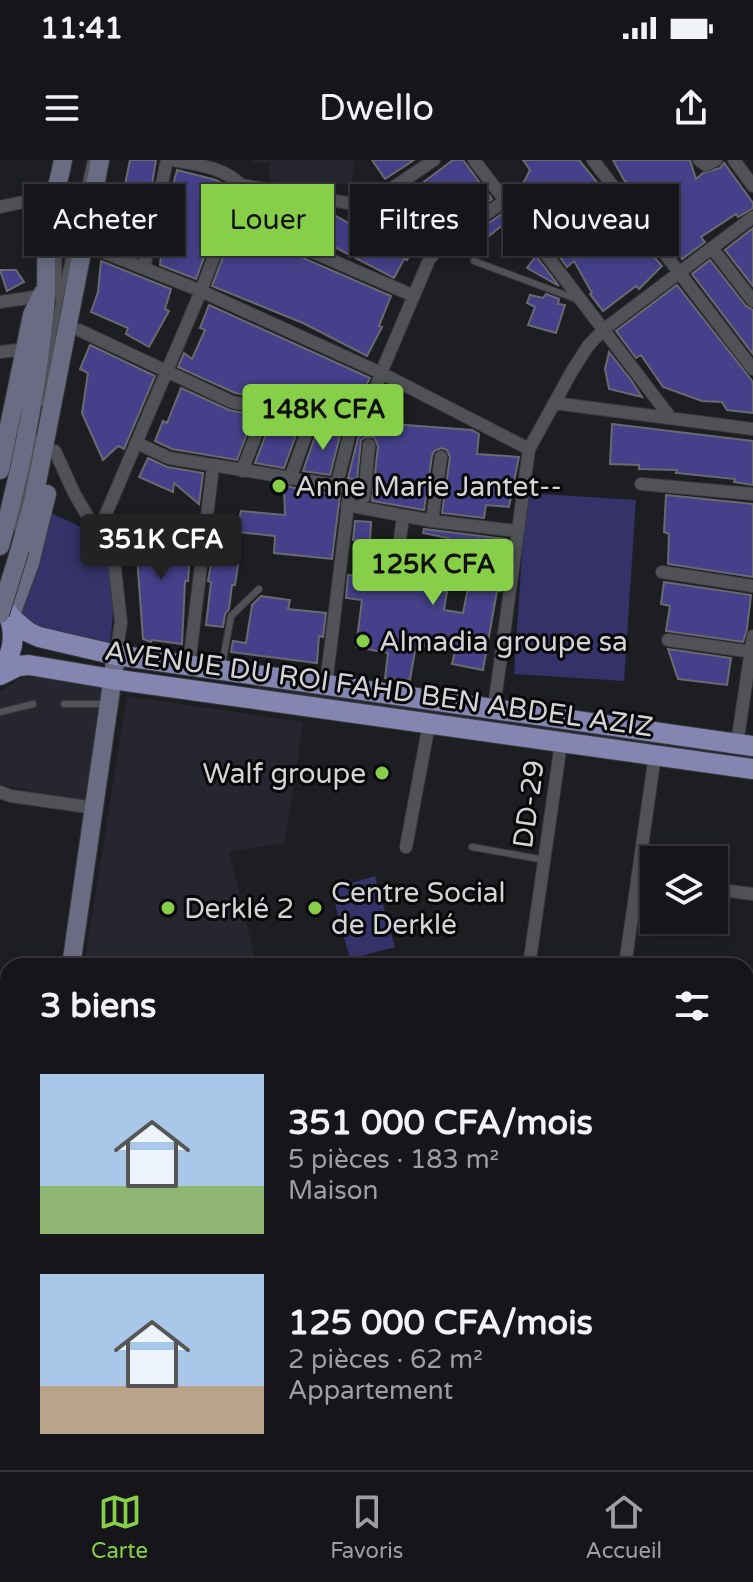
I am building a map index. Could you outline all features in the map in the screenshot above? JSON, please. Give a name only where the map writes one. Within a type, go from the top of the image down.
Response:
[{"type":"main road","points":[[58,184],[63,160]]},
{"type":"main road","points":[[95,184],[100,160]]},
{"type":"main road","points":[[0,674],[14,637],[3,610],[8,546],[44,318],[47,256]]},
{"type":"main road","points":[[8,546],[34,498],[81,256]]},
{"type":"main road","points":[[0,470],[32,315],[48,272]]},
{"type":"main road","points":[[3,610],[40,527],[79,330],[76,282]]},
{"type":"main road","name":"AVENUE DU ROI FAHD BEN ABDEL AZIZ","points":[[3,610],[28,632],[39,637],[116,655],[745,745]]},
{"type":"main road","points":[[72,958],[116,655]]},
{"type":"main road","name":"AVENUE DU ROI FAHD BEN ABDEL AZIZ","points":[[0,674],[29,665],[753,769]]},
{"type":"street","points":[[144,268],[170,160],[218,169],[240,184]]},
{"type":"street","points":[[334,201],[366,206],[416,165],[434,160]]},
{"type":"street","points":[[474,160],[503,196]]},
{"type":"street","points":[[593,160],[753,369]]},
{"type":"street","points":[[699,160],[706,165],[716,160]]},
{"type":"street","points":[[734,160],[753,186]]},
{"type":"street","points":[[0,207],[24,202]]},
{"type":"street","points":[[79,330],[232,402],[363,425],[381,373],[435,251],[503,202]]},
{"type":"street","points":[[494,708],[529,449],[588,346],[603,330],[753,217]]},
{"type":"street","points":[[712,248],[753,301]]},
{"type":"street","points":[[114,256],[201,291],[381,373],[529,449]]},
{"type":"street","points":[[97,535],[215,256]]},
{"type":"street","points":[[321,256],[414,296]]},
{"type":"street","points":[[548,256],[670,417]]},
{"type":"street","points":[[0,302],[41,296]]},
{"type":"street","points":[[0,352],[26,349]]},
{"type":"street","points":[[554,403],[753,429]]},
{"type":"street","points":[[242,471],[266,409]]},
{"type":"street","points":[[290,479],[312,418]]},
{"type":"street","points":[[336,487],[352,425]]},
{"type":"street","points":[[137,443],[169,458],[365,490]]},
{"type":"street","points":[[362,508],[369,445]]},
{"type":"street","points":[[55,451],[108,551],[118,584],[121,622],[116,655]]},
{"type":"street","points":[[432,521],[441,457]]},
{"type":"street","points":[[189,665],[213,466]]},
{"type":"street","points":[[641,484],[753,494]]},
{"type":"street","points":[[326,684],[350,488]]},
{"type":"street","points":[[347,505],[432,521],[517,531]]},
{"type":"street","points":[[395,578],[403,516]]},
{"type":"street","points":[[662,572],[753,586]]},
{"type":"street","points":[[745,745],[753,636]]},
{"type":"street","points":[[668,640],[752,652]]},
{"type":"street","points":[[406,847],[429,724]]},
{"type":"street","name":"DD-29","points":[[530,958],[561,743]]},
{"type":"street","points":[[626,958],[655,755]]},
{"type":"street","points":[[0,792],[95,808]]},
{"type":"street","points":[[728,891],[753,894]]},
{"type":"lane","points":[[58,308],[59,221],[71,160]]},
{"type":"lane","points":[[39,417],[58,308],[91,160]]},
{"type":"lane","points":[[474,261],[582,301]]},
{"type":"lane","points":[[0,585],[36,433]]},
{"type":"lane","points":[[222,670],[231,616],[259,589]]},
{"type":"lane","points":[[0,712],[33,704]]},
{"type":"lane","points":[[64,704],[108,704]]},
{"type":"lane","points":[[472,847],[545,860]]},
{"type":"shaded area","points":[[354,160],[352,184],[270,181],[269,163],[253,162]]},
{"type":"shaded area","points":[[526,493],[636,500],[624,681],[514,674]]},
{"type":"shaded area","points":[[51,513],[86,530],[98,540],[106,553],[114,597],[110,643],[55,634],[29,622],[22,613],[21,602],[35,578]]},
{"type":"shaded area","points":[[21,678],[107,685],[89,802],[0,785],[0,692]]},
{"type":"shaded area","points":[[255,684],[753,753],[753,762],[253,691]]},
{"type":"shaded area","points":[[127,696],[303,722],[285,843],[229,851],[255,958],[85,958]]},
{"type":"shaded area","points":[[375,876],[395,947],[350,958],[331,889]]},
{"type":"building","points":[[130,160],[156,160],[152,184],[125,184]]},
{"type":"building","points":[[372,160],[414,160],[385,179]]},
{"type":"building","points":[[453,160],[463,160],[481,184],[421,184]]},
{"type":"building","points":[[523,160],[579,160],[598,184],[523,184],[530,170]]},
{"type":"building","points":[[613,160],[690,160],[696,179],[724,163],[753,203],[753,208],[738,217],[736,214],[701,237],[705,242],[682,259],[679,255],[679,184],[628,184]]},
{"type":"building","points":[[177,170],[223,184],[201,184],[201,256],[205,256],[196,279],[160,265],[161,256],[185,256],[185,184],[173,184]]},
{"type":"building","points":[[503,213],[503,225],[487,238],[487,224]]},
{"type":"building","points":[[334,215],[350,224],[350,255],[334,247]]},
{"type":"building","points":[[753,228],[753,286],[725,250]]},
{"type":"building","points":[[223,256],[299,256],[391,296],[379,326],[382,327],[367,356],[303,323],[212,286]]},
{"type":"building","points":[[352,256],[409,256],[404,259],[394,278]]},
{"type":"building","points":[[536,256],[559,286],[527,268]]},
{"type":"building","points":[[559,256],[653,256],[662,266],[639,289],[636,286],[603,311],[590,294],[574,261],[567,267]]},
{"type":"building","points":[[710,260],[746,306],[753,310],[753,354],[692,274]]},
{"type":"building","points":[[101,261],[171,289],[165,309],[169,311],[149,347],[126,334],[128,328],[91,312],[98,292]]},
{"type":"building","points":[[0,270],[16,270],[24,282],[7,291]]},
{"type":"building","points":[[677,285],[753,382],[753,413],[727,410],[722,402],[702,401],[663,387],[641,355],[636,358],[616,331]]},
{"type":"building","points":[[546,294],[559,299],[558,304],[565,305],[556,333],[528,325],[535,307],[527,303],[530,295],[543,298]]},
{"type":"building","points":[[209,305],[370,378],[355,407],[359,409],[357,416],[235,393],[178,367],[184,353],[192,359],[205,330],[200,328]]},
{"type":"building","points":[[90,345],[155,376],[124,449],[118,446],[103,460],[82,413],[88,373],[80,369]]},
{"type":"building","points":[[609,352],[642,397],[609,389],[605,369]]},
{"type":"building","points":[[181,388],[229,410],[254,415],[237,460],[172,449],[155,441],[163,421],[167,423]]},
{"type":"building","points":[[272,419],[300,424],[284,468],[255,463]]},
{"type":"building","points":[[379,423],[472,430],[479,434],[477,454],[519,457],[509,507],[486,505],[484,518],[442,513],[450,457],[447,450],[441,448],[434,451],[432,456],[424,510],[372,501],[378,446],[374,437],[361,440],[357,480],[348,478],[359,434],[379,434]]},
{"type":"building","points":[[612,424],[753,441],[753,485],[734,482],[735,479],[676,473],[677,470],[610,464]]},
{"type":"building","points":[[318,428],[341,432],[330,475],[303,471]]},
{"type":"building","points":[[148,458],[167,467],[203,473],[199,504],[174,483],[173,492],[139,477]]},
{"type":"building","points":[[278,485],[340,495],[332,559],[274,553],[275,536],[237,532],[235,551],[240,552],[235,585],[232,585],[223,627],[206,625],[211,582],[208,581],[219,518],[239,520],[241,511],[285,515],[284,490],[277,488]]},
{"type":"building","points":[[666,495],[753,504],[753,577],[668,564],[669,534],[664,532]]},
{"type":"building","points":[[355,521],[371,522],[370,541],[353,540]]},
{"type":"building","points":[[127,524],[169,524],[166,539],[172,538],[171,544],[191,546],[188,581],[185,581],[182,644],[143,639],[137,557]]},
{"type":"building","points":[[424,529],[506,539],[501,591],[497,591],[483,670],[452,664],[455,651],[416,645],[410,680],[385,678],[388,653],[356,647],[362,600],[346,598],[348,575],[379,578],[378,583],[398,587],[404,580],[406,564],[421,565],[420,587],[447,592],[444,610],[463,613],[468,588],[446,586],[448,538],[423,533]]},
{"type":"building","points":[[664,582],[751,595],[743,642],[666,631],[670,606],[661,604]]},
{"type":"building","points":[[261,596],[290,600],[288,609],[326,613],[323,637],[319,636],[317,663],[231,652],[233,641],[246,643],[252,605]]},
{"type":"building","points":[[668,649],[731,658],[727,685],[678,679]]},
{"type":"place","name":"Anne Marie Jantet--","points":[[279,486]]},
{"type":"place","name":"Almadia groupe sa","points":[[363,641]]},
{"type":"place","name":"Walf groupe","points":[[382,773]]},
{"type":"place","name":"Derklé 2","points":[[168,908]]},
{"type":"place","name":"Centre Social de Derklé","points":[[315,908]]}]
